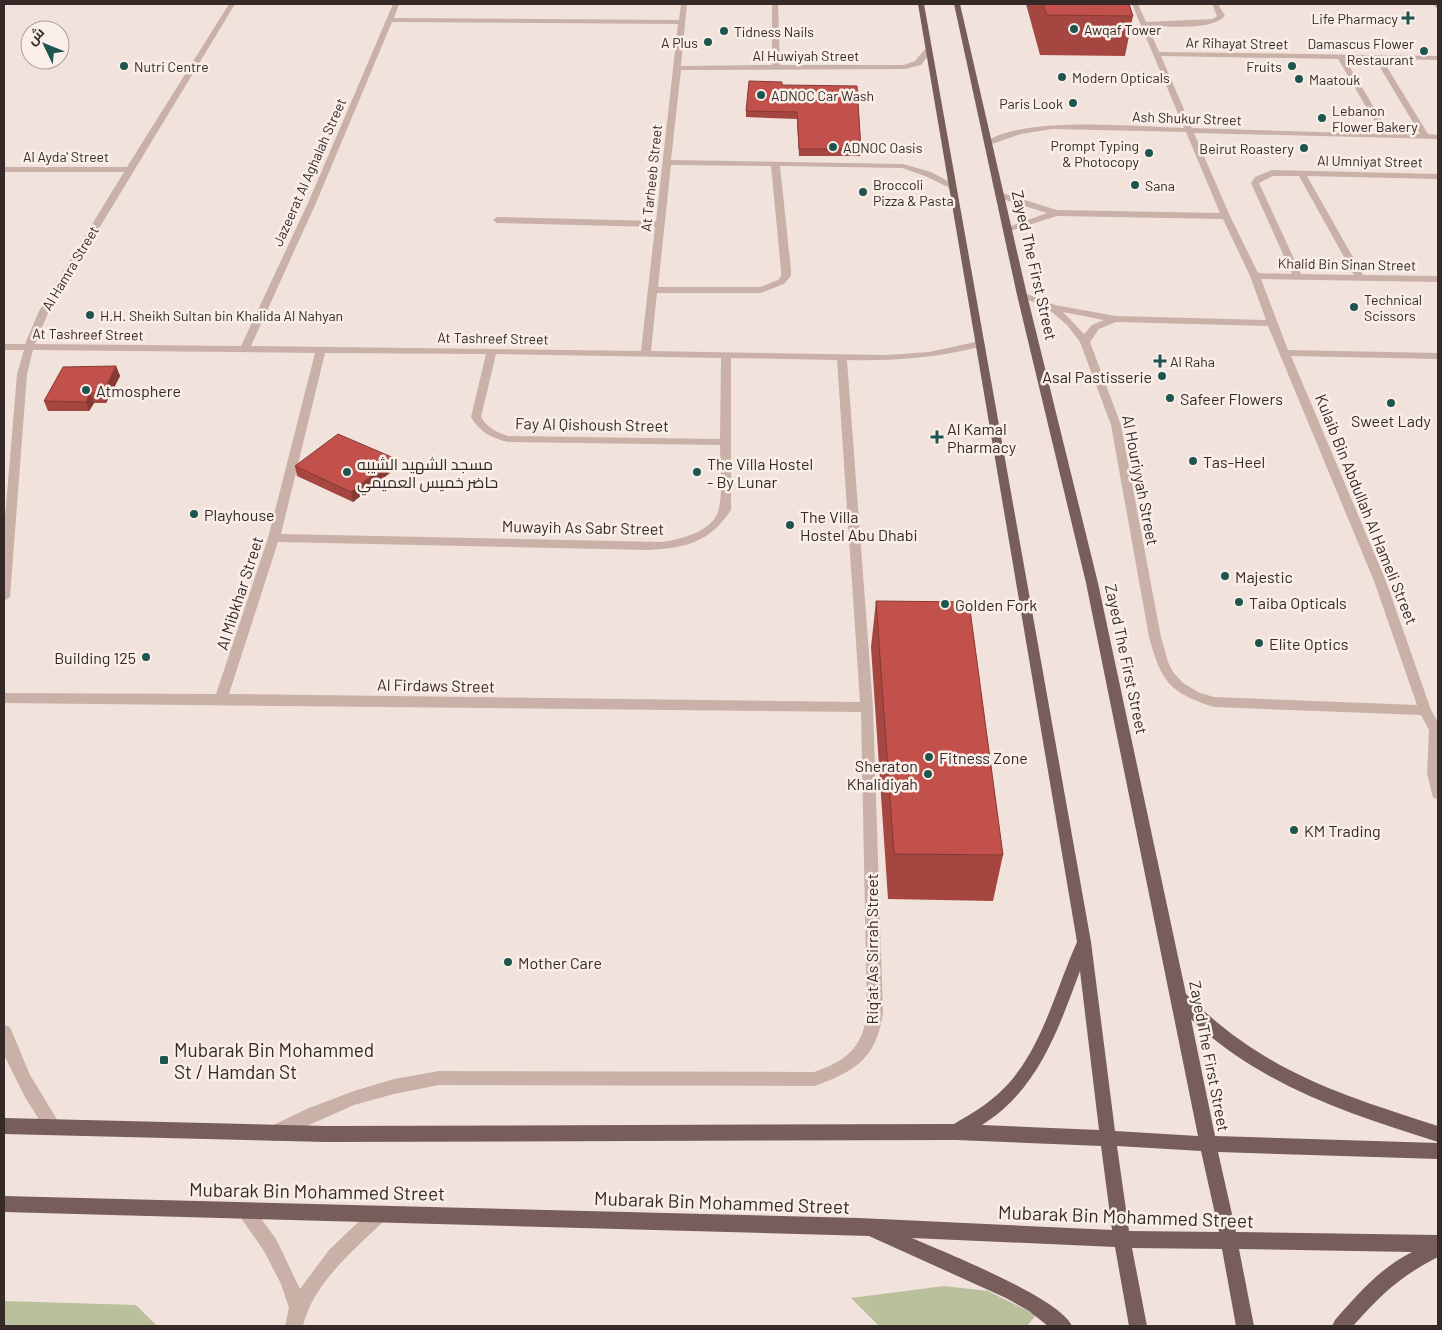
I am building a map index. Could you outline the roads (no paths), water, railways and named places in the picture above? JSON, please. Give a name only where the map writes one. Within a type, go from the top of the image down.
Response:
[{"type":"main road","points":[[921,4],[980,344],[991,397],[1084,942],[1122,1239],[1138,1326]]},
{"type":"main road","name":"Zayed The First Street","points":[[957,4],[1022,295],[1092,584],[1179,997],[1245,1326]]},
{"type":"main road","points":[[956,1132],[988,1113],[1006,1098],[1023,1078],[1044,1041],[1084,942]]},
{"type":"main road","points":[[1179,997],[1201,1020],[1268,1068],[1346,1104],[1438,1134]]},
{"type":"main road","points":[[4,1126],[273,1133],[956,1132],[1208,1144],[1438,1151]]},
{"type":"main road","name":"Mubarak Bin Mohammed Street","points":[[4,1204],[868,1227],[1122,1239],[1438,1244]]},
{"type":"main road","points":[[868,1227],[1012,1292],[1035,1305],[1063,1326]]},
{"type":"main road","points":[[1341,1326],[1373,1290],[1403,1266],[1438,1248]]},
{"type":"street","name":"Al Hamra Street","points":[[4,597],[22,374],[28,347],[44,311],[128,170],[232,4]]},
{"type":"street","name":"Jazeerat Al Aghalah Street","points":[[244,350],[312,203],[396,4]]},
{"type":"street","name":"At Tarheeb Street","points":[[646,354],[684,4]]},
{"type":"street","points":[[775,4],[776,67]]},
{"type":"street","name":"Kulaib Bin Abdullah Al Hameli Street","points":[[1135,4],[1188,130],[1255,276],[1272,323],[1380,580],[1425,710],[1436,733]]},
{"type":"street","points":[[1142,24],[1206,23],[1215,21],[1221,16],[1215,4]]},
{"type":"street","points":[[390,20],[682,22]]},
{"type":"street","name":"Al Huwiyah Street","points":[[677,68],[905,67],[918,63],[928,51]]},
{"type":"street","name":"Ar Rihayat Street","points":[[1156,54],[1438,58]]},
{"type":"street","points":[[1340,56],[1387,136]]},
{"type":"street","points":[[1378,57],[1426,137]]},
{"type":"street","name":"Ash Shukur Street","points":[[989,144],[1019,132],[1052,127],[1438,137]]},
{"type":"street","points":[[667,162],[903,166],[928,174],[953,186]]},
{"type":"street","points":[[653,290],[761,290],[781,282],[786,276],[786,270],[775,163]]},
{"type":"street","name":"Al Ayda' Street","points":[[4,169],[128,170]]},
{"type":"street","name":"Al Umniyat Street","points":[[1298,277],[1255,183],[1264,175],[1272,173],[1438,176]]},
{"type":"street","name":"Al Umniyat Street","points":[[1302,174],[1360,278]]},
{"type":"street","points":[[999,195],[1056,213],[1226,216]]},
{"type":"street","points":[[1008,229],[1056,213]]},
{"type":"street","points":[[497,220],[660,224]]},
{"type":"street","name":"Khalid Bin Sinan Street","points":[[1255,276],[1438,279]]},
{"type":"street","name":"Al Houriyyah Street","points":[[1022,295],[1050,306],[1070,323],[1085,342],[1116,425],[1155,637],[1168,675],[1187,691],[1214,702],[1425,710]]},
{"type":"street","points":[[1050,306],[1116,319],[1272,323]]},
{"type":"street","points":[[1085,342],[1087,336],[1098,326],[1116,319]]},
{"type":"street","name":"At Tashreef Street","points":[[4,348],[492,351],[726,356],[916,357],[980,344]]},
{"type":"street","name":"Al Mibkhar Street","points":[[221,699],[274,538],[320,350]]},
{"type":"street","name":"Fay Al Qishoush Street","points":[[492,351],[476,417],[481,427],[492,435],[508,439],[725,442]]},
{"type":"street","points":[[1285,353],[1438,356]]},
{"type":"street","name":"Muwayih As Sabr Street","points":[[274,538],[649,546],[689,541],[706,533],[719,522],[725,510],[727,497],[725,442],[726,356]]},
{"type":"street","name":"Riq'at As Sirrah Street","points":[[273,1133],[314,1112],[355,1096],[397,1085],[439,1078],[814,1079],[834,1073],[851,1063],[864,1049],[874,1026],[867,707],[842,357]]},
{"type":"street","name":"Al Firdaws Street","points":[[4,698],[867,707]]},
{"type":"street","points":[[1436,733],[1434,772],[1438,794]]},
{"type":"street","points":[[4,1032],[21,1075],[35,1101],[52,1126]]},
{"type":"street","points":[[245,1211],[260,1228],[276,1254],[291,1286],[298,1308]]},
{"type":"street","points":[[294,1326],[298,1308],[335,1256],[379,1214]]},
{"type":"place","name":"Life Pharmacy","points":[[1408,18]]},
{"type":"place","name":"Awqaf Tower","points":[[1074,29]]},
{"type":"place","name":"Tidness Nails","points":[[724,31]]},
{"type":"place","name":"A Plus","points":[[708,42]]},
{"type":"place","name":"Damascus Flower Restaurant","points":[[1424,51]]},
{"type":"place","name":"Nutri Centre","points":[[124,66]]},
{"type":"place","name":"Fruits","points":[[1292,66]]},
{"type":"place","name":"Modern Opticals","points":[[1062,77]]},
{"type":"place","name":"Maatouk","points":[[1299,79]]},
{"type":"place","name":"ADNOC Car Wash","points":[[761,95]]},
{"type":"place","name":"Paris Look","points":[[1073,103]]},
{"type":"place","name":"Lebanon Flower Bakery","points":[[1322,118]]},
{"type":"place","name":"ADNOC Oasis","points":[[833,147]]},
{"type":"place","name":"Beirut Roastery","points":[[1304,148]]},
{"type":"place","name":"Prompt Typing & Photocopy","points":[[1149,153]]},
{"type":"place","name":"Sana","points":[[1135,185]]},
{"type":"place","name":"Broccoli Pizza & Pasta","points":[[863,192]]},
{"type":"place","name":"Technical Scissors","points":[[1354,307]]},
{"type":"place","name":"H.H. Sheikh Sultan bin Khalida Al Nahyan","points":[[90,315]]},
{"type":"place","name":"Al Raha","points":[[1160,361]]},
{"type":"place","name":"Asal Pastisserie","points":[[1162,376]]},
{"type":"place","name":"Atmosphere","points":[[86,390]]},
{"type":"place","name":"Safeer Flowers","points":[[1170,398]]},
{"type":"place","name":"Sweet Lady","points":[[1391,403]]},
{"type":"place","name":"Al Kamal Pharmacy","points":[[937,437]]},
{"type":"place","name":"Tas-Heel","points":[[1193,461]]},
{"type":"place","name":"مسجد الشهيد الشيبه حاضر خميس العميمي","points":[[347,472]]},
{"type":"place","name":"The Villa Hostel - By Lunar","points":[[697,472]]},
{"type":"place","name":"Playhouse","points":[[194,514]]},
{"type":"place","name":"The Villa Hostel Abu Dhabi","points":[[790,525]]},
{"type":"place","name":"Majestic","points":[[1225,576]]},
{"type":"place","name":"Taiba Opticals","points":[[1239,602]]},
{"type":"place","name":"Golden Fork","points":[[945,604]]},
{"type":"place","name":"Elite Optics","points":[[1259,643]]},
{"type":"place","name":"Building 125","points":[[146,657]]},
{"type":"place","name":"Fitness Zone","points":[[929,757]]},
{"type":"place","name":"Sheraton Khalidiyah","points":[[928,774]]},
{"type":"place","name":"KM Trading","points":[[1294,830]]},
{"type":"place","name":"Mother Care","points":[[508,962]]},
{"type":"place","name":"Mubarak Bin Mohammed St / Hamdan St","points":[[164,1060]]}]
